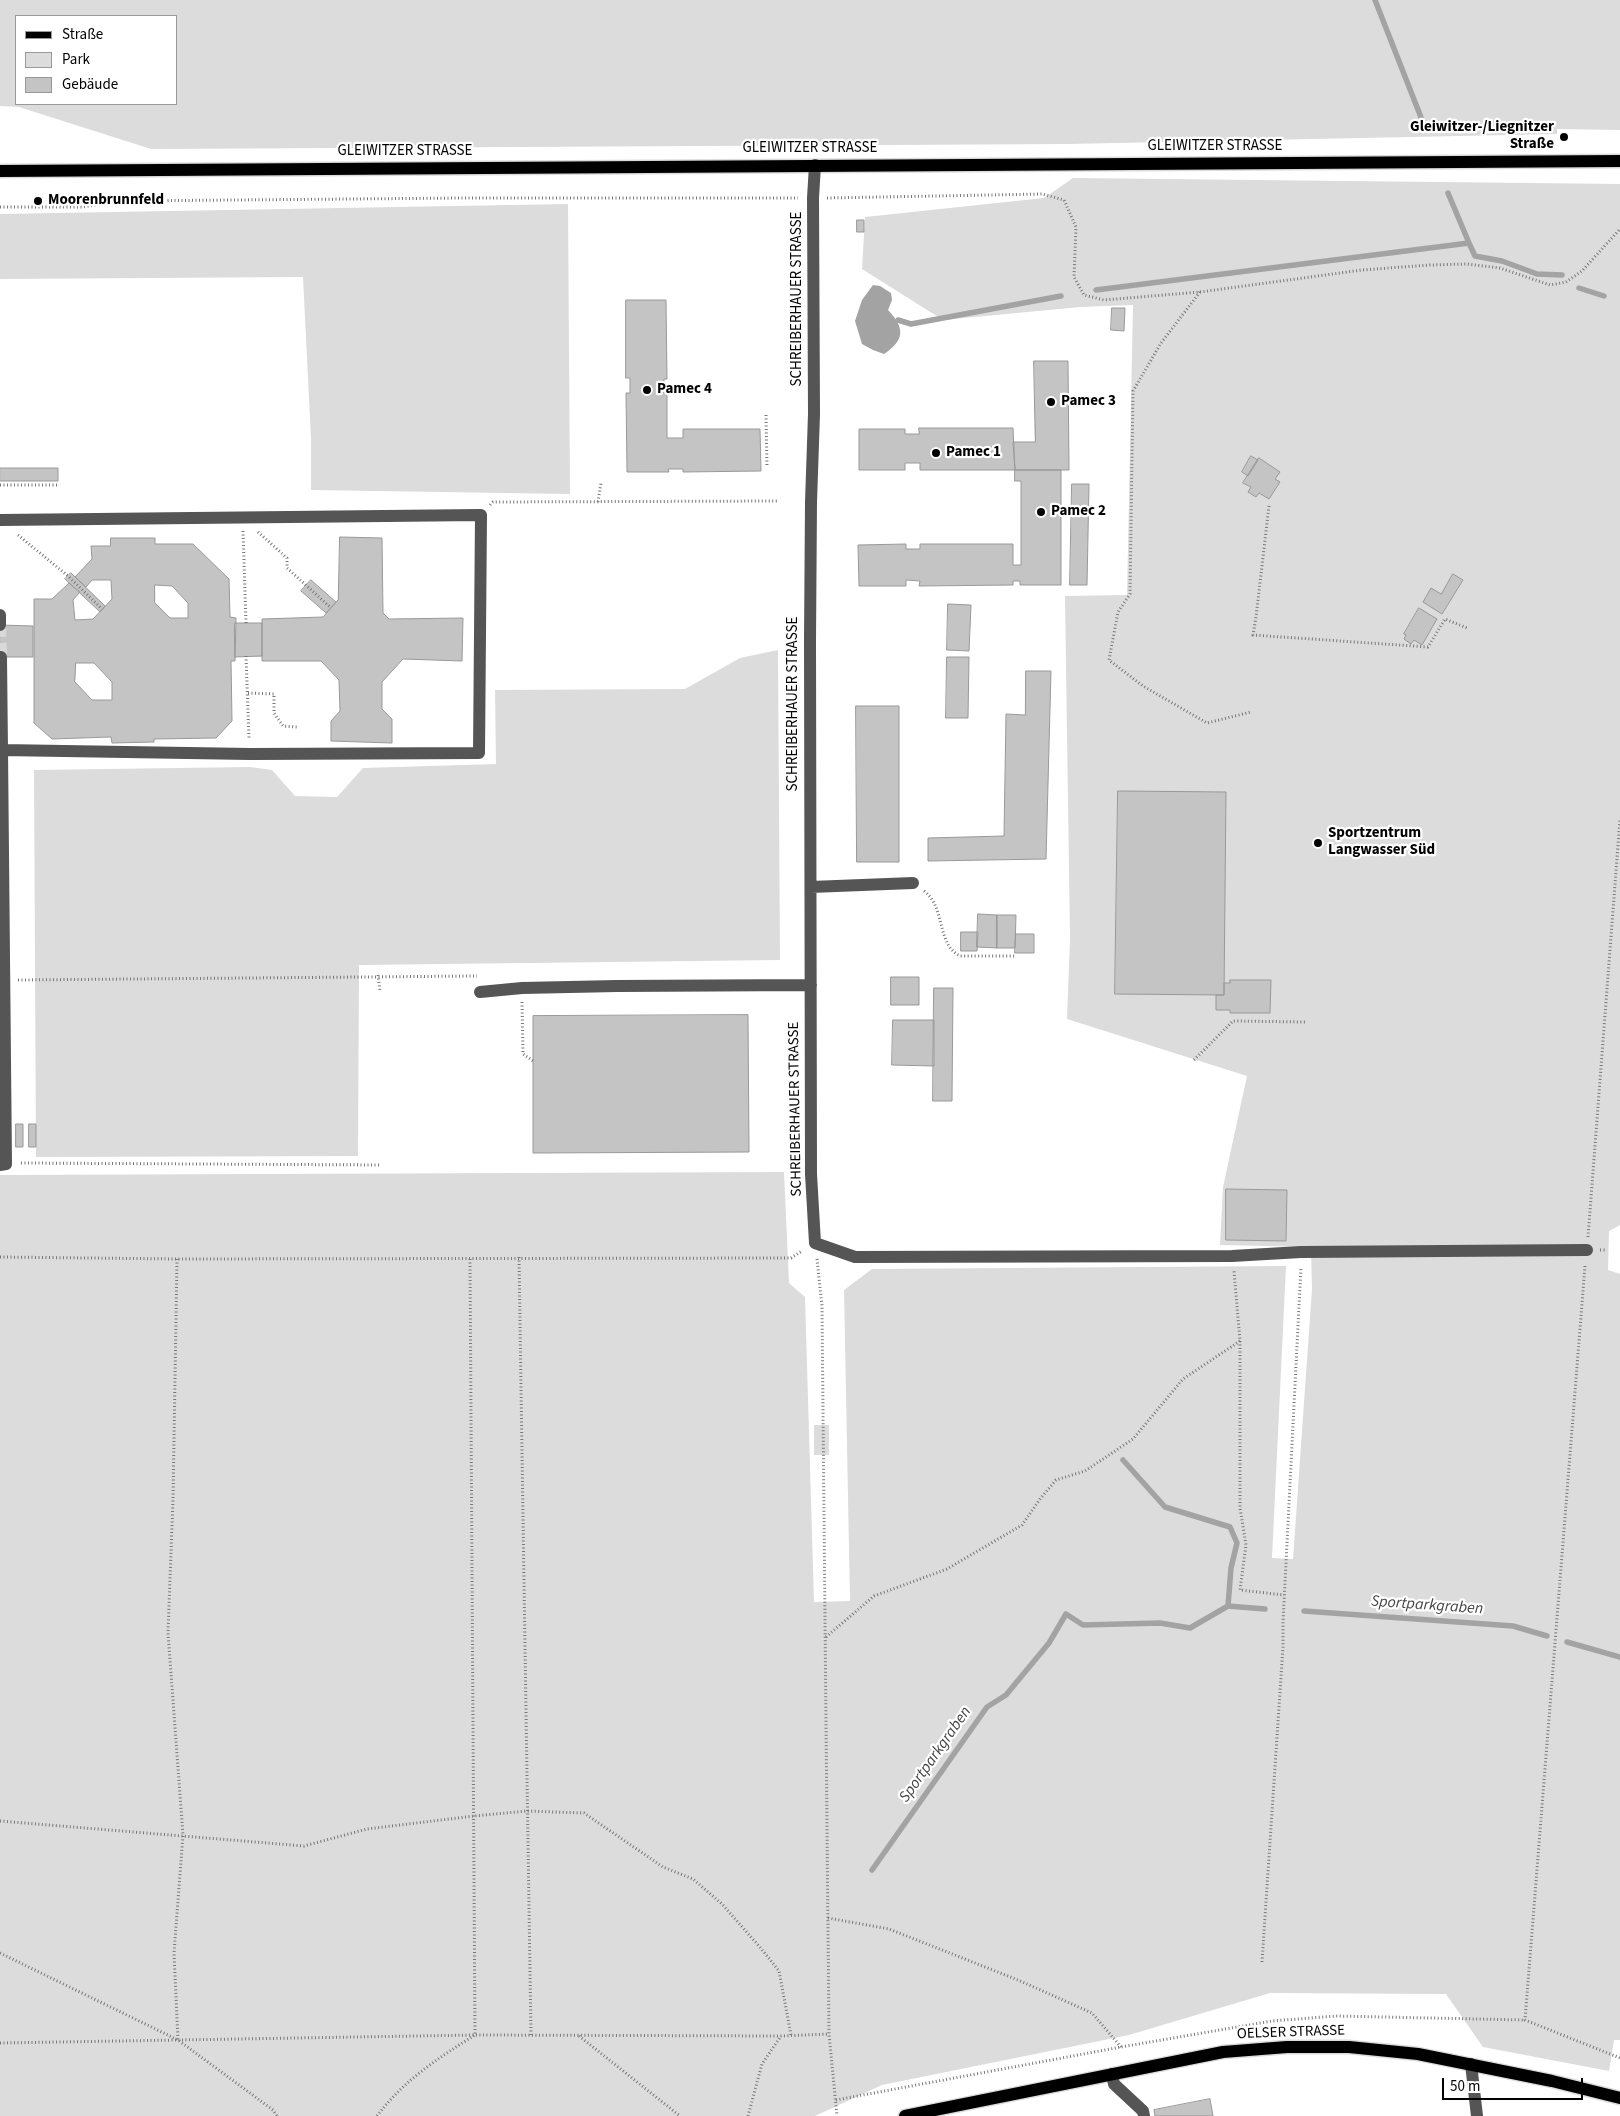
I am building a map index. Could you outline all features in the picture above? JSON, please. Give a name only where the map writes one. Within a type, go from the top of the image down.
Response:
[{"type":"main road","name":"GLEIWITZER STRASSE","points":[[0,171],[1620,162]]},
{"type":"main road","name":"OELSER STRASSE","points":[[905,2116],[1223,2052],[1253,2048],[1287,2047],[1381,2050],[1418,2054],[1471,2064],[1620,2098]]},
{"type":"street","name":"SCHREIBERHAUER STRASSE","points":[[815,166],[813,198],[814,414],[811,502],[811,1174],[815,1243]]},
{"type":"street","points":[[0,520],[480,515],[479,753],[250,754],[1,750]]},
{"type":"street","points":[[0,615],[0,625]]},
{"type":"street","points":[[1,657],[4,988],[3,1164]]},
{"type":"street","points":[[811,886],[913,883]]},
{"type":"street","points":[[480,992],[522,988],[598,986],[811,985]]},
{"type":"street","points":[[815,1243],[855,1257],[1232,1256],[1301,1252],[1587,1250]]},
{"type":"street","points":[[1471,2064],[1477,2116]]},
{"type":"street","points":[[1112,2074],[1114,2084],[1143,2110],[1144,2116]]},
{"type":"path","points":[[0,208],[83,207],[120,201],[463,198],[813,198],[1042,194],[1064,200],[1076,227],[1074,278],[1084,295],[1104,300],[1200,292],[1362,270],[1430,265],[1467,264],[1500,268],[1550,285],[1566,282],[1582,271],[1620,229]]},
{"type":"path","points":[[1200,292],[1162,343],[1134,391],[1130,594],[1118,612],[1109,660],[1143,686],[1207,723],[1251,712]]},
{"type":"path","points":[[766,415],[767,467]]},
{"type":"path","points":[[598,502],[601,483]]},
{"type":"path","points":[[0,485],[57,485]]},
{"type":"path","points":[[480,515],[493,502],[778,501]]},
{"type":"path","points":[[1269,506],[1256,617],[1252,635],[1428,647],[1445,619],[1467,628]]},
{"type":"path","points":[[243,518],[287,558],[287,568],[331,608]]},
{"type":"path","points":[[243,518],[246,623]]},
{"type":"path","points":[[15,532],[68,576],[102,609]]},
{"type":"path","points":[[246,656],[250,754]]},
{"type":"path","points":[[248,693],[274,694],[274,714],[283,726],[297,727]]},
{"type":"path","points":[[1620,820],[1525,2020],[1620,2058]]},
{"type":"path","points":[[913,883],[933,897],[947,942],[954,953],[960,956],[1015,956]]},
{"type":"path","points":[[4,988],[35,979],[378,976],[380,992]]},
{"type":"path","points":[[1194,1060],[1233,1021],[1306,1022]]},
{"type":"path","points":[[3,1164],[381,1165]]},
{"type":"path","points":[[0,1257],[177,1259],[791,1258],[815,1243],[822,1306],[829,2034],[837,2116]]},
{"type":"path","points":[[1262,1962],[1283,1647],[1301,1252]]},
{"type":"path","points":[[1232,1256],[1240,1341],[1240,1508],[1246,1545],[1240,1590],[1284,1595]]},
{"type":"path","points":[[519,1258],[531,2036]]},
{"type":"path","points":[[177,1259],[173,1499],[168,1633],[183,1835],[174,1953],[178,2040]]},
{"type":"path","points":[[470,1259],[475,2035]]},
{"type":"path","points":[[825,1638],[874,1596],[947,1569],[1022,1525],[1056,1480],[1085,1471],[1133,1439],[1183,1379],[1240,1341]]},
{"type":"path","points":[[0,1821],[304,1846],[367,1829],[474,1816],[527,1811],[584,1814],[663,1867],[693,1879],[722,1904],[778,1971],[791,2035]]},
{"type":"path","points":[[828,1918],[889,1928],[1018,1980],[1092,2013],[1121,2047]]},
{"type":"path","points":[[0,1952],[178,2040],[272,2110],[277,2116]]},
{"type":"path","points":[[0,2043],[475,2035],[781,2036],[829,2034]]},
{"type":"path","points":[[377,2116],[391,2097],[432,2062],[475,2035]]},
{"type":"path","points":[[578,2036],[680,2116]]},
{"type":"path","points":[[748,2116],[762,2064],[781,2036]]},
{"type":"green space","points":[[0,0],[1620,0],[1620,130],[1557,129],[1557,134],[1067,144],[151,149],[19,107],[0,106]]},
{"type":"green space","points":[[1073,178],[1620,184],[1620,1225],[1609,1231],[1608,1270],[1620,1274],[1620,2040],[1614,2040],[1609,2071],[1483,2047],[1446,1994],[1270,1993],[1129,2035],[882,2085],[815,2116],[0,2116],[0,1175],[784,1172],[789,1283],[805,1297],[814,1602],[850,1601],[844,1290],[872,1269],[1286,1266],[1272,1558],[1293,1559],[1312,1289],[1311,1247],[1220,1245],[1223,1187],[1247,1076],[1067,1019],[1070,939],[1065,596],[1127,595],[1133,305],[1080,307],[943,320],[862,269],[865,217],[1044,198]]},
{"type":"green space","points":[[568,204],[570,494],[311,490],[311,439],[303,277],[0,279],[0,214]]},
{"type":"green space","points":[[778,650],[780,960],[359,965],[358,1156],[36,1157],[34,770],[250,767],[272,770],[295,796],[337,797],[363,768],[496,764],[495,690],[685,689],[740,658]]},
{"type":"green space","points":[[814,1425],[829,1425],[829,1455],[814,1455]]},
{"type":"shaded area","points":[[873,285],[880,286],[891,293],[892,300],[888,310],[898,322],[900,328],[899,339],[896,344],[884,354],[862,344],[855,321],[862,300]]},
{"type":"building","points":[[857,220],[864,220],[864,232],[857,232]]},
{"type":"building","name":"Pamec 4","points":[[626,300],[666,300],[667,379],[664,379],[664,393],[667,393],[667,438],[683,438],[683,429],[760,429],[761,471],[683,472],[683,469],[668,469],[669,472],[627,472],[626,393],[630,393],[630,378],[626,378]]},
{"type":"building","points":[[1112,308],[1125,308],[1124,331],[1111,330]]},
{"type":"building","name":"Pamec 3","points":[[1034,361],[1068,361],[1069,470],[1015,470],[1013,442],[1035,442]]},
{"type":"building","name":"Pamec 1","points":[[919,428],[1013,428],[1015,470],[920,470],[920,463],[905,463],[905,470],[859,470],[859,429],[905,429],[905,434],[919,434]]},
{"type":"building","points":[[1251,456],[1258,460],[1248,476],[1242,472]]},
{"type":"building","points":[[1259,458],[1280,472],[1275,479],[1280,482],[1269,499],[1259,493],[1256,497],[1248,492],[1251,487],[1243,483]]},
{"type":"building","points":[[0,468],[58,468],[58,481],[0,481]]},
{"type":"building","name":"Pamec 2","points":[[1015,470],[1061,470],[1061,585],[1020,585],[1020,581],[1013,581],[1013,585],[919,586],[920,581],[906,580],[906,586],[859,586],[858,545],[906,544],[906,549],[920,549],[920,544],[1013,544],[1013,565],[1021,565],[1021,481],[1015,481]]},
{"type":"building","points":[[1072,484],[1089,484],[1087,585],[1070,585]]},
{"type":"building","points":[[340,537],[382,538],[383,613],[389,619],[463,618],[462,661],[403,659],[382,682],[382,709],[392,719],[392,743],[331,741],[331,721],[340,711],[339,680],[321,661],[262,661],[262,619],[323,617],[338,600]]},
{"type":"building","points":[[111,538],[155,538],[155,544],[193,544],[229,579],[230,617],[236,618],[235,661],[231,661],[232,721],[216,738],[154,739],[154,742],[112,743],[111,737],[52,739],[34,723],[34,599],[52,599],[69,583],[80,592],[73,600],[75,620],[93,619],[112,599],[111,580],[92,580],[86,587],[75,577],[92,559],[91,546],[110,546]],"holes":[[[155,585],[172,586],[188,603],[188,618],[170,618],[155,603]],[[76,663],[94,663],[112,682],[112,700],[92,700],[75,682]]]},
{"type":"building","points":[[71,573],[105,606],[100,612],[65,579]]},
{"type":"building","points":[[1453,574],[1463,580],[1442,614],[1423,602],[1431,588],[1441,594]]},
{"type":"building","points":[[311,580],[336,602],[326,613],[301,591]]},
{"type":"building","points":[[948,604],[971,605],[969,651],[947,650]]},
{"type":"building","points":[[1419,608],[1437,619],[1422,645],[1414,640],[1411,644],[1404,639],[1406,635],[1404,634]]},
{"type":"building","points":[[235,623],[262,623],[262,656],[235,657]]},
{"type":"building","points":[[0,625],[33,626],[33,657],[0,657]]},
{"type":"building","points":[[947,657],[969,657],[968,718],[946,718]]},
{"type":"building","points":[[1026,671],[1051,671],[1046,859],[928,861],[928,838],[1004,836],[1006,714],[1025,715]]},
{"type":"building","points":[[856,706],[899,706],[899,862],[857,862]]},
{"type":"building","points":[[1118,791],[1226,792],[1224,995],[1115,994]]},
{"type":"building","points":[[978,914],[997,915],[997,948],[977,947]]},
{"type":"building","points":[[997,915],[1016,915],[1015,948],[997,948]]},
{"type":"building","points":[[961,932],[978,932],[977,951],[961,951]]},
{"type":"building","points":[[1016,934],[1034,934],[1034,953],[1015,953]]},
{"type":"building","points":[[891,977],[919,977],[919,1005],[891,1005]]},
{"type":"building","points":[[1230,980],[1271,980],[1270,1013],[1230,1013],[1230,1010],[1216,1010],[1216,995],[1224,995],[1224,983],[1230,983]]},
{"type":"building","points":[[934,988],[953,988],[952,1101],[933,1101]]},
{"type":"building","points":[[748,1015],[749,1152],[533,1153],[533,1016]]},
{"type":"building","points":[[893,1020],[934,1020],[934,1066],[892,1065]]},
{"type":"building","points":[[16,1124],[23,1124],[23,1147],[16,1147]]},
{"type":"building","points":[[29,1124],[36,1124],[36,1147],[29,1147]]},
{"type":"building","points":[[1226,1189],[1287,1190],[1286,1241],[1226,1240]]},
{"type":"building","points":[[1210,2099],[1213,2116],[1155,2116],[1154,2110]]},
{"type":"waterway","points":[[1375,0],[1424,125]]},
{"type":"waterway","points":[[1448,193],[1469,243]]},
{"type":"waterway","points":[[1096,290],[1469,243],[1475,256],[1502,261],[1537,274],[1562,275]]},
{"type":"waterway","points":[[1579,288],[1604,296]]},
{"type":"waterway","points":[[898,320],[911,324],[1061,296]]},
{"type":"waterway","points":[[1123,1460],[1165,1507],[1230,1527],[1237,1543],[1231,1568],[1228,1606]]},
{"type":"waterway","name":"Sportparkgraben","points":[[872,1870],[987,1707],[1006,1695],[1049,1643],[1066,1614],[1083,1625],[1160,1623],[1190,1628],[1228,1606],[1265,1609]]},
{"type":"waterway","name":"Sportparkgraben","points":[[1304,1611],[1513,1626],[1547,1636]]},
{"type":"waterway","name":"Sportparkgraben","points":[[1567,1642],[1620,1657]]},
{"type":"tunnel","points":[[0,625],[1,657]]},
{"type":"place","name":"Gleiwitzer-/Liegnitzer Straße","points":[[1564,137]]},
{"type":"place","name":"Moorenbrunnfeld","points":[[38,201]]},
{"type":"place","name":"Pamec 4","points":[[647,390]]},
{"type":"place","name":"Pamec 3","points":[[1051,402]]},
{"type":"place","name":"Pamec 1","points":[[936,453]]},
{"type":"place","name":"Pamec 2","points":[[1041,512]]},
{"type":"place","name":"Sportzentrum Langwasser Süd","points":[[1318,843]]}]
